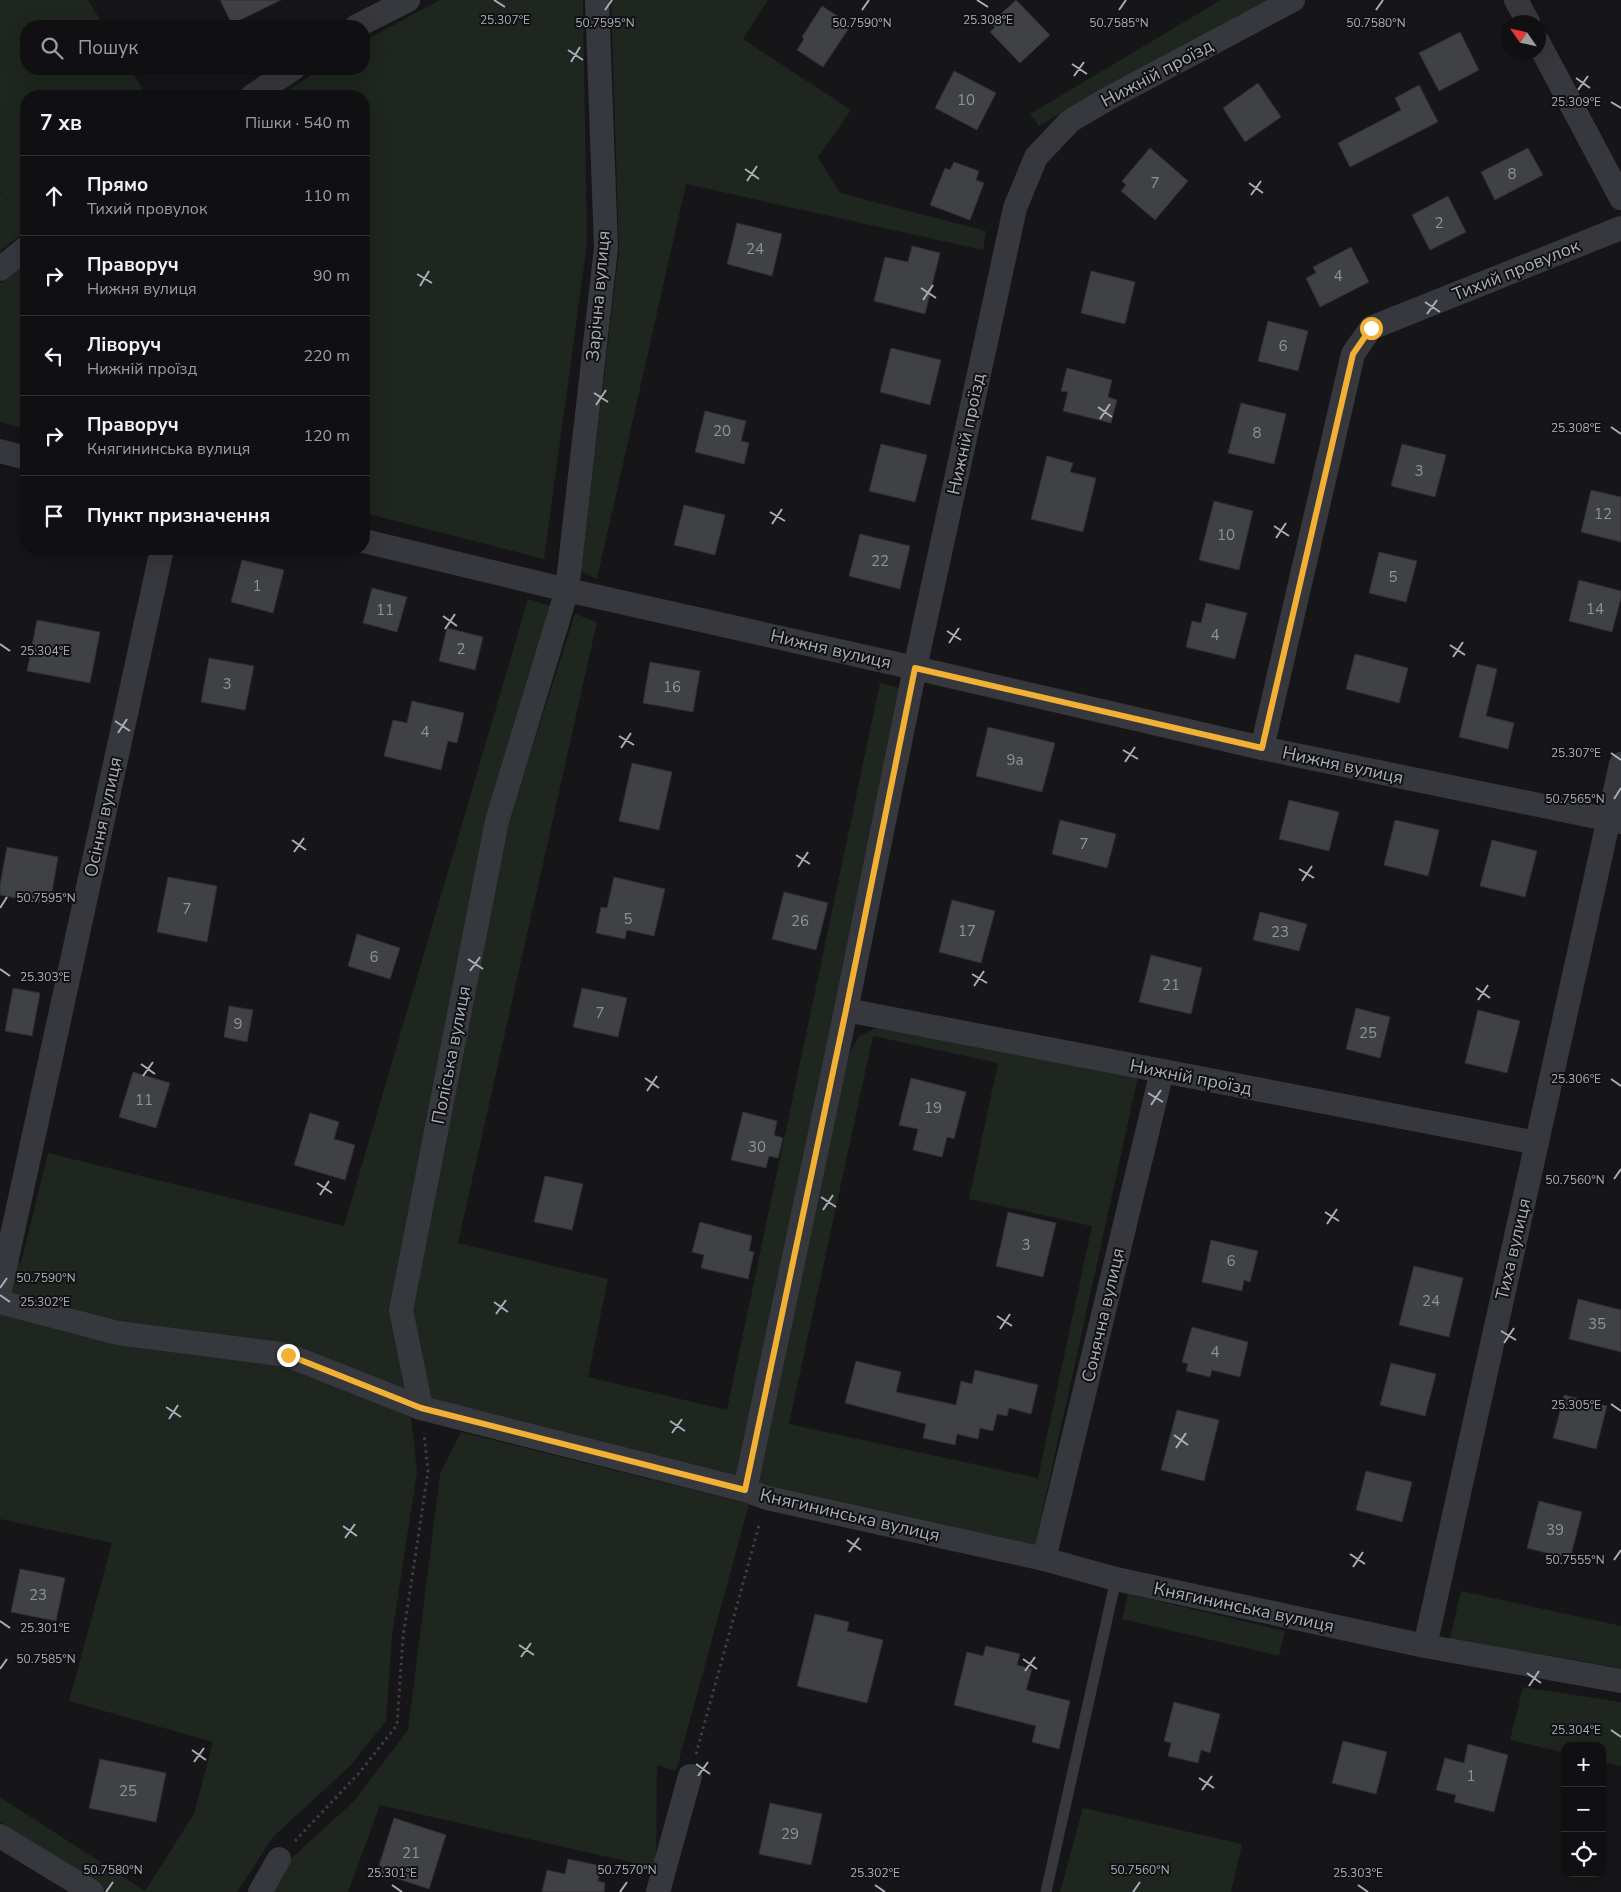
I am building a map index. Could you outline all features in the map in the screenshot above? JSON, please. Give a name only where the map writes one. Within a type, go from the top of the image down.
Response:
[{"type":"street","points":[[369,20],[408,0]]},
{"type":"street","name":"Зарічна вулиця","points":[[568,590],[606,248],[597,0]]},
{"type":"street","name":"Нижній проїзд","points":[[756,1494],[846,1010],[915,668],[1016,208],[1036,157],[1070,121],[1293,0]]},
{"type":"street","points":[[1516,0],[1524,15]]},
{"type":"street","points":[[1546,57],[1621,198]]},
{"type":"street","points":[[261,90],[284,75]]},
{"type":"street","name":"Тихий провулок","points":[[1262,748],[1353,354],[1371,328],[1621,228]]},
{"type":"street","points":[[0,269],[20,253]]},
{"type":"street","points":[[0,451],[20,456]]},
{"type":"street","name":"Нижня вулиця","points":[[370,542],[568,590],[1262,748],[1615,821]]},
{"type":"street","name":"Осіння вулиця","points":[[0,1290],[161,555]]},
{"type":"street","name":"Поліська вулиця","points":[[421,1408],[401,1310],[497,821],[568,590]]},
{"type":"street","name":"Тиха вулиця","points":[[1425,1646],[1537,1143],[1615,821],[1621,764]]},
{"type":"street","name":"Нижній проїзд","points":[[846,1010],[1537,1143]]},
{"type":"street","name":"Сонячна вулиця","points":[[1044,1559],[1162,1071]]},
{"type":"street","name":"Княгининська вулиця","points":[[0,1302],[118,1333],[288,1355],[421,1408],[756,1494],[1044,1559],[1116,1579],[1425,1646],[1621,1681]]},
{"type":"street","points":[[658,1892],[690,1776]]},
{"type":"street","points":[[0,1836],[92,1892]]},
{"type":"street","points":[[260,1892],[279,1860]]},
{"type":"lane","points":[[1046,1892],[1116,1579]]},
{"type":"path","points":[[279,1860],[360,1772],[397,1725],[403,1637],[428,1472],[421,1408]]},
{"type":"path","points":[[690,1776],[756,1494]]},
{"type":"shaded area","points":[[0,0],[88,0],[100,20],[20,20],[20,75],[134,75],[143,90],[20,90],[20,236],[0,251],[0,195],[2,194],[0,192]]},
{"type":"shaded area","points":[[440,0],[583,0],[587,244],[544,559],[370,515],[370,90],[288,90],[312,75],[370,75],[370,38]]},
{"type":"shaded area","points":[[611,0],[768,0],[743,39],[851,110],[818,157],[840,193],[986,231],[983,250],[686,184],[597,579],[581,571],[619,250]]},
{"type":"shaded area","points":[[1221,0],[1267,0],[1103,88],[1039,126],[1030,114]]},
{"type":"shaded area","points":[[20,266],[20,427],[0,422],[0,283]]},
{"type":"shaded area","points":[[528,599],[551,606],[486,819],[389,1310],[410,1409],[417,1472],[392,1635],[386,1721],[351,1765],[273,1837],[237,1892],[109,1892],[0,1822],[0,1797],[145,1891],[194,1814],[213,1742],[69,1701],[112,1543],[0,1519],[0,1259],[21,1263],[48,1153],[344,1226]]},
{"type":"shaded area","points":[[575,614],[597,622],[458,1243],[608,1279],[588,1377],[727,1410],[880,683],[899,688],[740,1478],[429,1400],[410,1310],[508,823]]},
{"type":"shaded area","points":[[882,1026],[1138,1077],[1035,1545],[771,1490],[756,1483],[844,1063],[859,1036]],"holes":[[[873,1036],[998,1063],[969,1199],[1092,1226],[1038,1478],[789,1424]]]},
{"type":"shaded area","points":[[461,1432],[749,1504],[676,1771],[657,1765],[656,1868],[380,1805],[348,1892],[269,1892],[283,1866],[355,1800],[408,1730],[440,1474]]},
{"type":"shaded area","points":[[1461,1591],[1621,1626],[1621,1668],[1450,1639]]},
{"type":"shaded area","points":[[1128,1594],[1285,1631],[1279,1656],[1122,1619]]},
{"type":"shaded area","points":[[1523,1687],[1621,1702],[1621,1766],[1606,1763],[1606,1742],[1561,1742],[1561,1752],[1510,1740]]},
{"type":"shaded area","points":[[1083,1808],[1242,1844],[1231,1892],[1060,1892]]},
{"type":"building","points":[[220,0],[281,0],[240,20],[230,20]]},
{"type":"building","points":[[1016,0],[1050,35],[1020,63],[990,32],[995,27],[991,23]]},
{"type":"building","points":[[822,6],[851,25],[823,67],[797,50],[804,39],[802,37]]},
{"type":"building","points":[[1460,32],[1479,70],[1439,91],[1419,53]]},
{"type":"building","points":[[954,71],[996,93],[977,130],[935,108]]},
{"type":"building","points":[[1258,83],[1281,117],[1245,142],[1223,108]]},
{"type":"building","points":[[1419,85],[1438,122],[1350,167],[1338,143],[1401,110],[1395,98]]},
{"type":"building","points":[[1150,148],[1188,181],[1155,220],[1121,191],[1126,185],[1122,181]]},
{"type":"building","points":[[1528,148],[1543,175],[1495,200],[1481,172]]},
{"type":"building","points":[[954,162],[979,171],[976,180],[984,183],[970,220],[930,205],[945,168],[950,170]]},
{"type":"building","points":[[1448,196],[1466,232],[1430,250],[1412,215]]},
{"type":"building","points":[[737,223],[782,234],[772,276],[727,264]]},
{"type":"building","points":[[912,246],[940,253],[925,314],[874,301],[885,257],[908,262]]},
{"type":"building","points":[[1351,247],[1369,282],[1320,307],[1306,278],[1316,273],[1313,267]]},
{"type":"building","points":[[1091,271],[1135,282],[1125,324],[1081,313]]},
{"type":"building","points":[[1268,321],[1308,331],[1298,371],[1258,361]]},
{"type":"building","points":[[891,348],[941,360],[930,405],[880,392]]},
{"type":"building","points":[[1067,368],[1112,380],[1108,397],[1117,400],[1111,423],[1063,411],[1068,392],[1061,391]]},
{"type":"building","points":[[1241,403],[1286,414],[1274,464],[1228,453]]},
{"type":"building","points":[[705,411],[746,421],[741,441],[749,443],[744,464],[695,452]]},
{"type":"building","points":[[881,444],[927,455],[915,502],[869,491]]},
{"type":"building","points":[[1402,444],[1446,455],[1435,497],[1391,486]]},
{"type":"building","points":[[1047,456],[1073,463],[1070,472],[1096,478],[1083,532],[1031,519]]},
{"type":"building","points":[[1591,490],[1621,497],[1621,542],[1581,532]]},
{"type":"building","points":[[1214,501],[1253,511],[1239,570],[1199,560]]},
{"type":"building","points":[[684,505],[725,515],[715,555],[674,545]]},
{"type":"building","points":[[860,534],[910,546],[900,589],[849,576]]},
{"type":"building","points":[[1379,552],[1417,561],[1406,602],[1369,593]]},
{"type":"building","points":[[242,560],[284,570],[273,613],[231,602]]},
{"type":"building","points":[[1579,580],[1621,591],[1621,598],[1612,632],[1569,621]]},
{"type":"building","points":[[372,588],[407,597],[397,632],[363,623]]},
{"type":"building","points":[[1206,603],[1247,613],[1235,659],[1186,647],[1192,621],[1201,623]]},
{"type":"building","points":[[37,620],[100,632],[90,683],[27,671]]},
{"type":"building","points":[[447,628],[483,637],[475,670],[439,661]]},
{"type":"building","points":[[1355,654],[1408,668],[1399,703],[1346,689]]},
{"type":"building","points":[[209,658],[254,666],[245,710],[201,702]]},
{"type":"building","points":[[650,662],[700,671],[693,712],[643,703]]},
{"type":"building","points":[[1477,664],[1497,669],[1486,716],[1514,723],[1508,749],[1459,737]]},
{"type":"building","points":[[412,701],[464,713],[457,743],[448,741],[441,770],[384,756],[393,720],[407,723]]},
{"type":"building","points":[[988,727],[1055,743],[1042,792],[976,776]]},
{"type":"building","points":[[632,763],[672,772],[659,830],[619,821]]},
{"type":"building","points":[[1289,800],[1339,812],[1329,851],[1279,839]]},
{"type":"building","points":[[1060,820],[1116,834],[1107,868],[1052,854]]},
{"type":"building","points":[[1395,820],[1439,830],[1428,876],[1384,865]]},
{"type":"building","points":[[1492,840],[1537,851],[1525,897],[1480,886]]},
{"type":"building","points":[[7,847],[58,857],[50,904],[0,895]]},
{"type":"building","points":[[168,877],[217,886],[207,942],[157,932]]},
{"type":"building","points":[[614,877],[665,889],[654,936],[627,930],[625,939],[596,933],[601,907],[607,908]]},
{"type":"building","points":[[784,892],[828,903],[816,950],[772,939]]},
{"type":"building","points":[[952,900],[995,911],[981,963],[939,952]]},
{"type":"building","points":[[1260,912],[1307,924],[1299,951],[1253,940]]},
{"type":"building","points":[[357,934],[400,948],[390,979],[348,966]]},
{"type":"building","points":[[1151,955],[1202,968],[1191,1014],[1139,1002]]},
{"type":"building","points":[[13,988],[40,993],[32,1036],[5,1031]]},
{"type":"building","points":[[582,988],[627,998],[618,1037],[573,1027]]},
{"type":"building","points":[[229,1006],[253,1010],[247,1042],[224,1037]]},
{"type":"building","points":[[1356,1008],[1390,1017],[1380,1058],[1346,1049]]},
{"type":"building","points":[[1478,1010],[1520,1021],[1507,1073],[1465,1063]]},
{"type":"building","points":[[133,1072],[170,1083],[156,1128],[119,1117]]},
{"type":"building","points":[[911,1078],[966,1092],[954,1139],[947,1137],[942,1157],[913,1150],[918,1129],[899,1125]]},
{"type":"building","points":[[743,1112],[777,1121],[774,1135],[783,1138],[778,1158],[769,1156],[766,1168],[731,1160]]},
{"type":"building","points":[[310,1113],[339,1122],[334,1139],[355,1145],[345,1180],[294,1165]]},
{"type":"building","points":[[545,1176],[583,1184],[572,1230],[534,1222]]},
{"type":"building","points":[[1008,1212],[1056,1223],[1043,1277],[996,1266]]},
{"type":"building","points":[[700,1222],[752,1236],[749,1251],[754,1252],[748,1279],[701,1268],[704,1255],[692,1252]]},
{"type":"building","points":[[1211,1240],[1258,1251],[1250,1282],[1244,1280],[1242,1291],[1202,1282]]},
{"type":"building","points":[[1414,1266],[1463,1278],[1449,1337],[1399,1325]]},
{"type":"building","points":[[1578,1299],[1621,1310],[1621,1352],[1569,1339]]},
{"type":"building","points":[[1192,1327],[1248,1342],[1240,1377],[1212,1370],[1210,1377],[1186,1371],[1188,1364],[1182,1362]]},
{"type":"building","points":[[856,1361],[901,1372],[896,1392],[956,1405],[961,1381],[972,1384],[975,1370],[1038,1385],[1031,1414],[1009,1408],[1007,1416],[997,1414],[993,1431],[980,1428],[978,1439],[957,1434],[955,1445],[923,1438],[926,1424],[845,1403]]},
{"type":"building","points":[[1391,1363],[1436,1374],[1425,1416],[1380,1405]]},
{"type":"building","points":[[1564,1395],[1607,1406],[1596,1449],[1553,1438]]},
{"type":"building","points":[[1177,1410],[1219,1420],[1204,1481],[1161,1470]]},
{"type":"building","points":[[1366,1471],[1412,1482],[1402,1522],[1356,1510]]},
{"type":"building","points":[[1539,1501],[1582,1512],[1570,1559],[1527,1548]]},
{"type":"building","points":[[20,1569],[65,1578],[56,1621],[11,1612]]},
{"type":"building","points":[[815,1614],[849,1622],[847,1631],[883,1640],[867,1703],[797,1686]]},
{"type":"building","points":[[986,1646],[1020,1654],[1017,1665],[1032,1669],[1026,1690],[1070,1701],[1059,1749],[1032,1742],[1036,1726],[954,1705],[967,1652],[983,1656]]},
{"type":"building","points":[[1174,1702],[1220,1714],[1210,1753],[1201,1750],[1198,1763],[1168,1756],[1171,1743],[1164,1741]]},
{"type":"building","points":[[1343,1741],[1387,1752],[1376,1794],[1332,1783]]},
{"type":"building","points":[[1468,1744],[1508,1755],[1494,1812],[1454,1802],[1456,1795],[1436,1790],[1445,1758],[1464,1763]]},
{"type":"building","points":[[100,1759],[166,1773],[156,1822],[89,1808]]},
{"type":"building","points":[[770,1803],[822,1814],[811,1865],[759,1854]]},
{"type":"building","points":[[394,1818],[446,1835],[429,1889],[377,1872]]},
{"type":"building","points":[[568,1859],[601,1866],[598,1881],[605,1883],[604,1892],[542,1892],[547,1870],[565,1874]]},
{"type":"route","points":[[288,1355],[421,1408],[745,1490],[846,1010],[915,668],[1262,748],[1353,354],[1371,328]]}]
